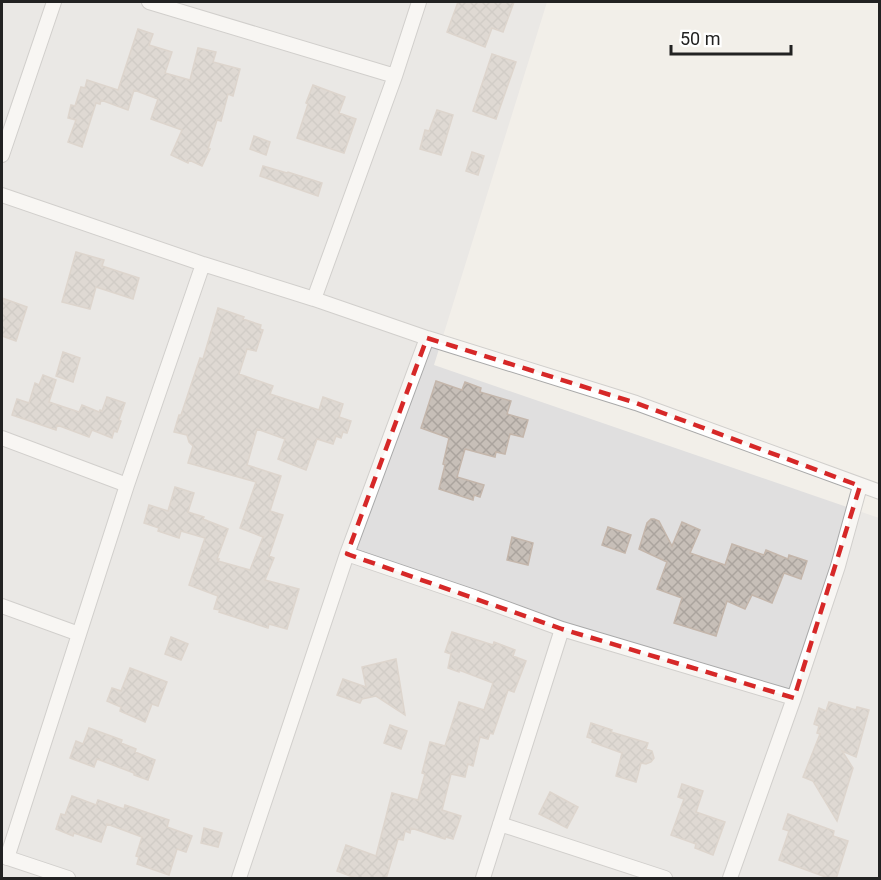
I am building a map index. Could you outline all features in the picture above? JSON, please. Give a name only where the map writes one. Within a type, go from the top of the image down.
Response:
[{"type":"street","points":[[2,155],[54,2]]},
{"type":"street","points":[[149,2],[395,76]]},
{"type":"street","points":[[314,300],[395,76],[419,2]]},
{"type":"street","points":[[2,195],[427,338],[636,403],[879,492]]},
{"type":"street","points":[[68,879],[4,857],[203,264]]},
{"type":"street","points":[[239,879],[346,554],[427,338]]},
{"type":"street","points":[[2,438],[127,485]]},
{"type":"street","points":[[730,879],[838,566],[860,486]]},
{"type":"street","points":[[346,554],[562,629],[794,698]]},
{"type":"street","points":[[2,606],[79,634]]},
{"type":"street","points":[[483,879],[562,629]]},
{"type":"street","points":[[500,824],[664,879]]},
{"type":"highlighted area","points":[[427,338],[636,403],[860,486],[794,698],[562,629],[347,554]]},
{"type":"shaded area","points":[[2,2],[547,2],[434,365],[879,518],[879,878],[2,878]]},
{"type":"building","points":[[458,2],[514,2],[503,32],[492,28],[485,47],[447,32]]},
{"type":"building","points":[[138,29],[153,34],[149,45],[172,52],[165,73],[190,80],[198,48],[216,52],[213,62],[240,69],[233,96],[228,94],[221,121],[217,120],[208,149],[210,149],[202,166],[189,160],[188,163],[171,155],[182,130],[151,119],[158,99],[134,90],[128,110],[101,100],[100,104],[96,103],[82,147],[68,142],[76,120],[68,118],[71,105],[75,106],[81,87],[85,88],[87,80],[118,90]]},
{"type":"building","points":[[492,54],[516,62],[496,119],[473,111]]},
{"type":"building","points":[[313,85],[345,97],[339,113],[356,119],[344,153],[297,138]]},
{"type":"building","points":[[437,110],[453,115],[441,155],[420,149],[425,130],[429,131]]},
{"type":"building","points":[[254,136],[270,142],[266,155],[250,149]]},
{"type":"building","points":[[472,152],[484,156],[478,175],[466,171]]},
{"type":"building","points":[[263,166],[322,183],[318,196],[260,176]]},
{"type":"building","points":[[76,252],[104,260],[102,266],[139,278],[133,299],[96,287],[90,309],[62,302]]},
{"type":"building","points":[[2,298],[27,307],[16,341],[2,336]]},
{"type":"building","points":[[218,308],[261,325],[260,329],[263,330],[256,351],[247,349],[239,374],[273,386],[270,394],[319,410],[323,397],[343,404],[339,417],[351,421],[347,433],[343,432],[341,438],[336,436],[333,444],[317,439],[306,470],[278,459],[285,439],[257,429],[247,465],[281,476],[270,511],[283,515],[269,556],[274,558],[265,580],[299,589],[287,629],[269,624],[268,628],[214,609],[218,596],[189,585],[205,538],[181,531],[179,538],[158,531],[159,528],[144,523],[149,505],[168,511],[175,487],[194,493],[188,512],[228,529],[218,561],[250,570],[263,537],[240,528],[256,482],[188,463],[193,446],[187,435],[174,432],[200,358],[203,359]]},
{"type":"building","points":[[63,352],[80,358],[73,382],[56,376]]},
{"type":"building","points":[[43,375],[56,380],[49,402],[79,412],[82,405],[99,412],[102,411],[107,397],[125,403],[117,432],[114,431],[112,438],[92,430],[89,437],[57,425],[56,430],[12,415],[17,399],[29,403],[35,383],[39,385]]},
{"type":"building","points":[[436,381],[462,390],[465,382],[481,388],[480,392],[511,401],[507,414],[528,420],[523,437],[510,434],[505,454],[496,452],[495,457],[465,449],[457,477],[484,485],[480,497],[474,495],[473,500],[439,489],[449,438],[421,428]]},
{"type":"building","points":[[651,519],[659,521],[672,546],[682,522],[700,530],[690,553],[725,565],[732,544],[764,555],[766,550],[788,559],[789,555],[807,561],[801,579],[784,573],[772,603],[752,595],[745,609],[727,601],[716,636],[674,623],[682,598],[657,589],[667,562],[639,549],[647,523]]},
{"type":"building","points":[[608,527],[631,535],[625,553],[602,545]]},
{"type":"building","points":[[512,537],[533,543],[528,565],[507,560]]},
{"type":"building","points":[[452,632],[493,645],[494,642],[515,650],[513,656],[526,661],[514,692],[508,690],[493,734],[490,733],[488,739],[480,737],[473,766],[468,764],[465,777],[451,774],[442,810],[461,816],[453,839],[446,837],[445,839],[411,828],[410,833],[405,831],[403,840],[398,839],[386,879],[358,879],[337,871],[346,845],[376,856],[392,793],[418,800],[430,742],[445,746],[459,702],[484,710],[493,683],[448,668],[451,654],[445,652]]},
{"type":"building","points":[[171,637],[188,644],[181,660],[165,654]]},
{"type":"building","points":[[396,659],[405,715],[376,696],[362,699],[360,703],[337,695],[343,679],[366,687],[362,667]]},
{"type":"building","points":[[130,668],[167,682],[158,706],[152,704],[145,722],[120,711],[121,707],[107,701],[112,688],[121,691]]},
{"type":"building","points":[[829,702],[856,710],[857,707],[869,710],[856,757],[842,751],[853,768],[837,821],[813,781],[803,777],[820,734],[817,733],[819,726],[814,724],[819,708],[826,711]]},
{"type":"building","points":[[591,723],[612,730],[611,732],[648,743],[646,749],[652,751],[654,758],[646,764],[641,763],[636,782],[616,776],[622,753],[592,742],[593,739],[587,737]]},
{"type":"building","points":[[390,725],[407,731],[401,749],[384,743]]},
{"type":"building","points":[[89,728],[122,740],[121,743],[136,749],[135,752],[155,760],[148,780],[97,759],[94,767],[70,758],[76,741],[83,744]]},
{"type":"building","points":[[682,784],[703,791],[696,812],[725,822],[713,855],[695,848],[696,844],[671,835],[684,799],[678,797]]},
{"type":"building","points":[[550,792],[578,807],[567,828],[539,814]]},
{"type":"building","points":[[72,796],[96,805],[98,800],[124,809],[125,805],[169,820],[167,827],[192,836],[186,852],[177,849],[169,875],[137,864],[139,857],[136,856],[142,837],[107,824],[101,842],[74,833],[73,836],[56,829],[61,814],[65,815]]},
{"type":"building","points":[[788,814],[834,831],[833,836],[848,841],[836,879],[779,860],[789,831],[783,829]]},
{"type":"building","points":[[204,828],[222,833],[218,847],[201,843]]}]
